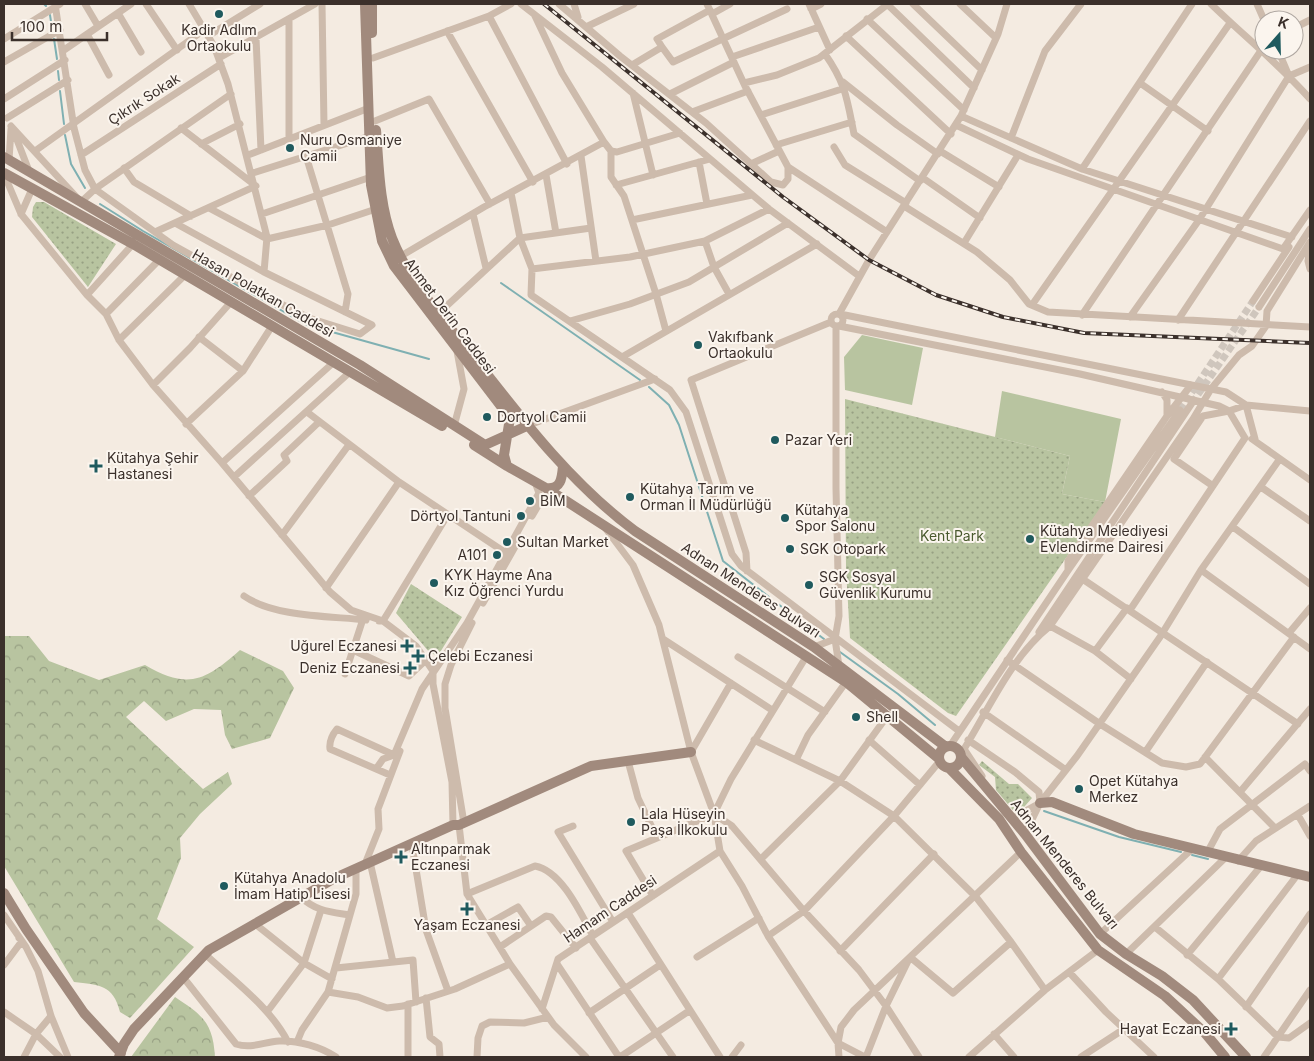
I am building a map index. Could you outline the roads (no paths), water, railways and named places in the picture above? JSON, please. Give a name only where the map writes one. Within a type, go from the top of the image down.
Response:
[{"type":"main road","name":"Ahmet Derin Caddesi","points":[[365,4],[371,177],[382,240],[394,266],[510,418],[504,454],[507,466]]},
{"type":"main road","name":"Ahmet Derin Caddesi","points":[[372,4],[375,121],[383,209],[401,256],[414,281],[529,425],[563,466],[611,513]]},
{"type":"main road","name":"Hasan Polatkan Caddesi","points":[[6,158],[360,365],[485,445],[508,436]]},
{"type":"main road","points":[[4,173],[6,158]]},
{"type":"main road","points":[[29,171],[32,189]]},
{"type":"main road","name":"Hasan Polatkan Caddesi","points":[[4,173],[133,244],[507,466]]},
{"type":"main road","points":[[508,436],[529,425]]},
{"type":"main road","points":[[507,466],[604,525]]},
{"type":"main road","points":[[546,488],[558,485],[562,478],[563,466]]},
{"type":"main road","name":"Adnan Menderes Bulvarı","points":[[611,513],[814,648],[948,746]]},
{"type":"main road","name":"Adnan Menderes Bulvarı","points":[[604,525],[846,682],[888,715],[939,760]]},
{"type":"main road","points":[[948,746],[958,749],[962,753],[959,764],[949,768],[939,760],[940,751],[948,746]]},
{"type":"main road","points":[[4,893],[26,929],[84,1013],[120,1055],[134,1029],[205,954],[301,897],[364,865],[591,766],[691,752]]},
{"type":"main road","name":"Adnan Menderes Bulvarı","points":[[962,753],[1100,934],[1126,954],[1162,976],[1193,1000],[1246,1057]]},
{"type":"main road","name":"Adnan Menderes Bulvarı","points":[[949,768],[999,819],[1021,852],[1098,950],[1165,996],[1205,1033],[1225,1057]]},
{"type":"main road","points":[[1040,802],[1052,802],[1134,834],[1225,858],[1310,877]]},
{"type":"street","points":[[85,4],[98,26]]},
{"type":"street","points":[[64,50],[131,4]]},
{"type":"street","points":[[146,4],[177,50]]},
{"type":"street","points":[[189,4],[220,61],[240,124],[253,173],[267,240],[264,272]]},
{"type":"street","points":[[35,151],[177,50],[260,4]]},
{"type":"street","name":"Çıkrık Sokak","points":[[81,155],[220,61],[315,4]]},
{"type":"street","points":[[322,4],[324,125]]},
{"type":"street","points":[[373,58],[489,16],[511,4]]},
{"type":"street","points":[[522,4],[680,133],[769,209],[859,276]]},
{"type":"street","points":[[560,4],[578,17],[632,65],[692,112],[772,182],[783,185],[788,179],[788,167],[748,91],[709,9]]},
{"type":"street","points":[[574,4],[578,17]]},
{"type":"street","points":[[588,26],[634,4]]},
{"type":"street","points":[[730,4],[709,9],[657,39],[673,62],[787,9]]},
{"type":"street","points":[[821,4],[810,6],[827,52],[844,85],[854,134],[980,218]]},
{"type":"street","points":[[744,83],[778,75],[819,58],[887,4],[974,88]]},
{"type":"street","points":[[913,4],[982,70]]},
{"type":"street","points":[[960,4],[996,38]]},
{"type":"street","points":[[839,314],[859,276],[963,113],[996,38],[1006,4]]},
{"type":"street","points":[[1011,138],[1046,51],[1082,4]]},
{"type":"street","points":[[1082,169],[1192,4]]},
{"type":"street","points":[[1211,4],[1254,46]]},
{"type":"street","points":[[4,39],[57,5],[74,123],[85,170],[95,188],[182,250],[310,318],[360,334],[372,325],[264,272],[175,223]]},
{"type":"street","points":[[118,13],[140,52]]},
{"type":"street","points":[[534,13],[562,73],[611,151],[611,177],[624,196],[666,331]]},
{"type":"street","points":[[489,16],[567,164]]},
{"type":"street","points":[[289,19],[289,139]]},
{"type":"street","points":[[867,19],[963,113],[1011,138],[1082,169],[1292,236]]},
{"type":"street","points":[[1032,305],[1121,182],[1230,23]]},
{"type":"street","points":[[670,94],[733,60],[819,27]]},
{"type":"street","points":[[4,62],[60,30]]},
{"type":"street","points":[[447,31],[533,182]]},
{"type":"street","points":[[87,34],[109,75]]},
{"type":"street","points":[[846,36],[951,134]]},
{"type":"street","points":[[256,38],[261,150]]},
{"type":"street","points":[[632,65],[662,47]]},
{"type":"street","points":[[1082,314],[1208,131],[1254,56]]},
{"type":"street","points":[[4,99],[65,60]]},
{"type":"street","points":[[1270,60],[1289,76],[1310,99]]},
{"type":"street","points":[[1282,60],[1289,76]]},
{"type":"street","points":[[1130,317],[1199,220],[1289,76],[1310,67]]},
{"type":"street","points":[[68,80],[5,116],[80,202],[95,188],[231,94]]},
{"type":"street","points":[[1140,83],[1208,131]]},
{"type":"street","points":[[761,115],[844,85]]},
{"type":"street","points":[[844,85],[897,125],[939,153],[999,187]]},
{"type":"street","points":[[692,112],[748,91]]},
{"type":"street","points":[[633,94],[653,175]]},
{"type":"street","points":[[375,121],[429,99],[490,204]]},
{"type":"street","points":[[248,155],[368,108]]},
{"type":"street","points":[[1178,320],[1310,121]]},
{"type":"street","points":[[751,164],[778,148],[852,122]]},
{"type":"street","points":[[201,144],[240,124]]},
{"type":"street","points":[[956,125],[1018,155],[1283,249],[1310,210]]},
{"type":"street","points":[[6,158],[12,126]]},
{"type":"street","points":[[12,126],[29,171]]},
{"type":"street","points":[[181,128],[256,186]]},
{"type":"street","points":[[611,151],[617,152],[680,133]]},
{"type":"street","points":[[253,173],[370,136]]},
{"type":"street","points":[[401,256],[490,204],[567,164],[604,142]]},
{"type":"street","points":[[834,147],[845,164],[964,243],[1010,280],[1032,305],[1048,312],[1310,328]]},
{"type":"street","points":[[964,243],[1018,155]]},
{"type":"street","points":[[306,156],[348,294],[345,312]]},
{"type":"street","points":[[580,156],[596,261]]},
{"type":"street","points":[[616,185],[710,159]]},
{"type":"street","points":[[699,162],[707,204]]},
{"type":"street","points":[[788,167],[887,232]]},
{"type":"street","points":[[124,168],[134,182],[191,216]]},
{"type":"street","points":[[4,173],[22,214],[87,295],[106,314],[119,340],[153,385],[234,477],[326,588],[351,610],[383,621],[416,646],[427,659],[433,671],[433,684],[459,824]]},
{"type":"street","points":[[546,175],[556,233]]},
{"type":"street","points":[[262,214],[371,177]]},
{"type":"street","points":[[155,232],[256,186]]},
{"type":"street","points":[[22,214],[32,189]]},
{"type":"street","points":[[510,194],[520,238],[532,269],[531,295],[670,390],[686,412],[732,554],[747,571],[959,731]]},
{"type":"street","points":[[632,220],[752,195]]},
{"type":"street","points":[[209,208],[267,240],[328,225],[376,209]]},
{"type":"street","points":[[532,269],[643,254],[704,240],[769,209]]},
{"type":"street","points":[[473,214],[486,268]]},
{"type":"street","points":[[1253,301],[1310,216]]},
{"type":"street","points":[[570,321],[630,304],[689,282],[788,223]]},
{"type":"street","points":[[439,313],[520,238],[591,228]]},
{"type":"street","points":[[1259,307],[1310,229]]},
{"type":"street","points":[[704,240],[714,267],[729,294]]},
{"type":"street","points":[[1035,638],[1050,626],[1211,389],[1240,355],[1252,346],[1266,326],[1267,311],[1310,242]]},
{"type":"street","points":[[87,295],[133,244]]},
{"type":"street","points":[[622,356],[816,244]]},
{"type":"street","points":[[1310,249],[1308,261],[1310,269]]},
{"type":"street","points":[[106,314],[159,260]]},
{"type":"street","points":[[119,340],[184,275]]},
{"type":"street","points":[[153,385],[231,302]]},
{"type":"street","points":[[747,571],[746,553],[691,380],[844,321],[839,314]]},
{"type":"street","points":[[839,666],[835,639],[839,616],[835,325],[833,315],[839,314],[1226,392],[1246,405],[1255,439],[1279,460],[1310,480]]},
{"type":"street","points":[[835,325],[1080,374],[1220,406],[1229,411],[1245,438]]},
{"type":"street","points":[[186,424],[242,371],[272,326]]},
{"type":"street","points":[[199,337],[242,371]]},
{"type":"street","points":[[454,426],[464,389],[455,346]]},
{"type":"street","points":[[222,463],[334,362]]},
{"type":"street","points":[[234,477],[350,372]]},
{"type":"street","points":[[529,425],[655,379]]},
{"type":"street","points":[[1068,569],[1068,561],[1191,384]]},
{"type":"street","points":[[1162,392],[1167,400],[1168,416]]},
{"type":"street","points":[[962,753],[983,712],[1035,638],[1192,403]]},
{"type":"street","points":[[1213,486],[1174,459],[1204,416],[1246,405],[1310,411]]},
{"type":"street","points":[[948,746],[1068,569],[1180,410]]},
{"type":"street","points":[[306,412],[348,446],[398,482],[506,553]]},
{"type":"street","points":[[249,496],[287,461],[284,455],[319,422]]},
{"type":"street","points":[[1245,438],[1255,439]]},
{"type":"street","points":[[1095,651],[1128,609],[1245,438]]},
{"type":"street","points":[[282,535],[348,446]]},
{"type":"street","points":[[1025,834],[1040,802],[1100,724],[1163,632],[1201,570],[1279,460]]},
{"type":"street","points":[[326,588],[398,482]]},
{"type":"street","points":[[297,1042],[302,1030],[328,992],[364,865],[379,829],[378,809],[422,689],[466,624],[539,493],[535,482]]},
{"type":"street","points":[[1261,487],[1310,521]]},
{"type":"street","points":[[558,496],[542,499],[473,621],[451,665],[445,684],[445,708],[467,894],[510,964],[542,1010],[586,1057]]},
{"type":"street","points":[[383,621],[447,516]]},
{"type":"street","points":[[604,525],[633,565],[663,639],[691,752],[714,814],[720,851],[768,936],[838,1043],[865,1057],[886,1006],[910,957]]},
{"type":"street","points":[[1233,527],[1310,584]]},
{"type":"street","points":[[1201,570],[1310,649]]},
{"type":"street","points":[[1081,578],[1298,724]]},
{"type":"street","points":[[244,596],[256,604],[294,612],[383,621]]},
{"type":"street","points":[[1007,660],[1100,724],[1146,751],[1162,763],[1186,767],[1200,764],[1252,693],[1310,608]]},
{"type":"street","points":[[345,674],[363,619]]},
{"type":"street","points":[[1050,626],[1095,651],[1131,679]]},
{"type":"street","points":[[663,639],[772,710]]},
{"type":"street","points":[[814,648],[835,639]]},
{"type":"street","points":[[353,650],[409,676],[427,659]]},
{"type":"street","points":[[738,656],[825,712]]},
{"type":"street","points":[[653,896],[626,851],[714,814],[731,779],[806,657]]},
{"type":"street","points":[[441,661],[451,665]]},
{"type":"street","points":[[1146,751],[1207,662]]},
{"type":"street","points":[[796,760],[808,735],[846,682]]},
{"type":"street","points":[[691,752],[731,683]]},
{"type":"street","points":[[396,756],[425,691],[433,684],[445,684]]},
{"type":"street","points":[[1240,792],[1310,709]]},
{"type":"street","points":[[983,712],[1066,770]]},
{"type":"street","points":[[761,859],[840,781],[888,715]]},
{"type":"street","points":[[390,775],[330,749],[329,743],[337,728],[396,756]]},
{"type":"street","points":[[754,740],[840,781],[894,816],[976,897],[1012,942],[1045,990]]},
{"type":"street","points":[[869,740],[920,785]]},
{"type":"street","points":[[968,740],[1015,772],[1039,792],[1040,802]]},
{"type":"street","points":[[376,769],[383,759],[396,756]]},
{"type":"street","points":[[1205,757],[1275,828]]},
{"type":"street","points":[[768,936],[804,911],[894,816],[939,760]]},
{"type":"street","points":[[628,761],[638,798],[657,838]]},
{"type":"street","points":[[1207,853],[1220,829],[1305,764],[1310,771]]},
{"type":"street","points":[[1011,819],[1040,802]]},
{"type":"street","points":[[1238,861],[1256,841],[1310,806]]},
{"type":"street","points":[[714,814],[732,826],[804,911],[859,970],[886,1006],[919,1057]]},
{"type":"street","points":[[1298,815],[1310,836]]},
{"type":"street","points":[[574,826],[558,832],[613,922]]},
{"type":"street","points":[[412,845],[426,930],[448,991]]},
{"type":"street","points":[[1100,934],[1192,849]]},
{"type":"street","name":"Hamam Caddesi","points":[[557,964],[558,959],[720,851]]},
{"type":"street","points":[[839,1057],[838,1043],[841,1027],[854,1010],[873,990],[976,897],[1021,852]]},
{"type":"street","points":[[840,951],[934,854]]},
{"type":"street","points":[[1126,954],[1225,858]]},
{"type":"street","points":[[364,865],[394,962]]},
{"type":"street","points":[[467,894],[535,866],[543,868],[568,892],[592,937],[624,988],[673,1057]]},
{"type":"street","points":[[1187,955],[1261,866]]},
{"type":"street","points":[[1218,979],[1298,874]]},
{"type":"street","points":[[301,897],[310,906],[349,915]]},
{"type":"street","points":[[486,926],[518,907],[531,926]]},
{"type":"street","points":[[267,1012],[304,963],[321,910]]},
{"type":"street","points":[[628,913],[720,1057]]},
{"type":"street","points":[[1246,1006],[1310,914]]},
{"type":"street","points":[[4,915],[22,941],[38,971],[51,1016],[68,1057]]},
{"type":"street","points":[[500,947],[546,916],[551,917],[576,948]]},
{"type":"street","points":[[697,957],[759,918]]},
{"type":"street","points":[[4,923],[22,941]]},
{"type":"street","points":[[254,924],[304,963],[332,979]]},
{"type":"street","points":[[1155,927],[1218,979],[1278,1037],[1288,1038],[1309,1026]]},
{"type":"street","points":[[4,966],[22,941]]},
{"type":"street","points":[[910,957],[953,993],[1012,942]]},
{"type":"street","points":[[969,1057],[1045,990],[1098,950]]},
{"type":"street","points":[[205,954],[267,1012],[280,1026],[288,1042]]},
{"type":"street","points":[[336,968],[413,960],[416,1002]]},
{"type":"street","points":[[328,992],[358,998],[387,1008],[416,1002],[448,991],[510,964]]},
{"type":"street","points":[[557,964],[620,1057],[654,1032],[689,1011]]},
{"type":"street","points":[[542,1010],[557,964]]},
{"type":"street","points":[[589,1013],[660,965]]},
{"type":"street","points":[[1069,972],[1154,1057]]},
{"type":"street","points":[[183,977],[236,1044],[245,1047],[297,1042],[326,1050],[336,1057]]},
{"type":"street","points":[[1264,1057],[1310,990]]},
{"type":"street","points":[[426,998],[430,1037],[439,1044],[440,1057]]},
{"type":"street","points":[[408,1004],[408,1057]]},
{"type":"street","points":[[4,1012],[36,1034],[60,1057]]},
{"type":"street","points":[[24,1057],[36,1034],[51,1016]]},
{"type":"street","points":[[476,1057],[478,1038],[482,1026],[490,1022],[524,1023],[548,1017]]},
{"type":"street","points":[[1081,1057],[1124,1029]]},
{"type":"street","points":[[994,1034],[1014,1057]]},
{"type":"street","points":[[732,1057],[741,1045]]},
{"type":"waterway","points":[[50,15],[52,28]]},
{"type":"waterway","points":[[54,39],[57,59]]},
{"type":"waterway","points":[[58,71],[59,80]]},
{"type":"waterway","points":[[60,91],[64,124]]},
{"type":"waterway","points":[[65,135],[71,164],[85,188]]},
{"type":"waterway","points":[[100,204],[143,231],[307,325],[429,359]]},
{"type":"waterway","points":[[501,283],[640,380]]},
{"type":"waterway","points":[[649,387],[669,405],[679,425],[723,561],[769,597]]},
{"type":"waterway","points":[[778,604],[824,639]]},
{"type":"waterway","points":[[840,652],[898,694],[935,725]]},
{"type":"waterway","points":[[1044,811],[1119,837],[1181,852]]},
{"type":"waterway","points":[[1192,855],[1208,859]]},
{"type":"tunnel","points":[[1180,410],[1253,301]]},
{"type":"tunnel","points":[[1192,403],[1259,307]]},
{"type":"railway","points":[[544,4],[783,197],[869,260],[936,295],[1003,317],[1084,333],[1310,343]]},
{"type":"place","name":"Kadir Adlım Ortaokulu","points":[[219,14]]},
{"type":"place","name":"Nuru Osmaniye Camii","points":[[290,148]]},
{"type":"place","name":"Vakıfbank Ortaokulu","points":[[698,345]]},
{"type":"place","name":"Dortyol Camii","points":[[487,417]]},
{"type":"place","name":"Pazar Yeri","points":[[775,440]]},
{"type":"place","name":"Kütahya Şehir Hastanesi","points":[[96,466]]},
{"type":"place","name":"Kütahya Tarım ve Orman İl Müdürlüğü","points":[[630,497]]},
{"type":"place","name":"BİM","points":[[530,501]]},
{"type":"place","name":"Dörtyol Tantuni","points":[[521,516]]},
{"type":"place","name":"Kütahya Spor Salonu","points":[[785,518]]},
{"type":"place","name":"Kütahya Melediyesi Evlendirme Dairesi","points":[[1030,539]]},
{"type":"place","name":"Sultan Market","points":[[507,542]]},
{"type":"place","name":"SGK Otopark","points":[[790,549]]},
{"type":"place","name":"A101","points":[[497,555]]},
{"type":"place","name":"KYK Hayme Ana Kız Öğrenci Yurdu","points":[[434,583]]},
{"type":"place","name":"SGK Sosyal Güvenlik Kurumu","points":[[809,585]]},
{"type":"place","name":"Uğurel Eczanesi","points":[[407,646]]},
{"type":"place","name":"Çelebi Eczanesi","points":[[418,656]]},
{"type":"place","name":"Deniz Eczanesi","points":[[410,668]]},
{"type":"place","name":"Shell","points":[[856,717]]},
{"type":"place","name":"Opet Kütahya Merkez","points":[[1079,789]]},
{"type":"place","name":"Lala Hüseyin Paşa İlkokulu","points":[[631,822]]},
{"type":"place","name":"Altınparmak Eczanesi","points":[[401,857]]},
{"type":"place","name":"Kütahya Anadolu İmam Hatip Lisesi","points":[[224,886]]},
{"type":"place","name":"Yaşam Eczanesi","points":[[467,909]]},
{"type":"place","name":"Hayat Eczanesi","points":[[1231,1029]]},
{"type":"park label","name":"Kent Park","points":[[952,536]]}]
